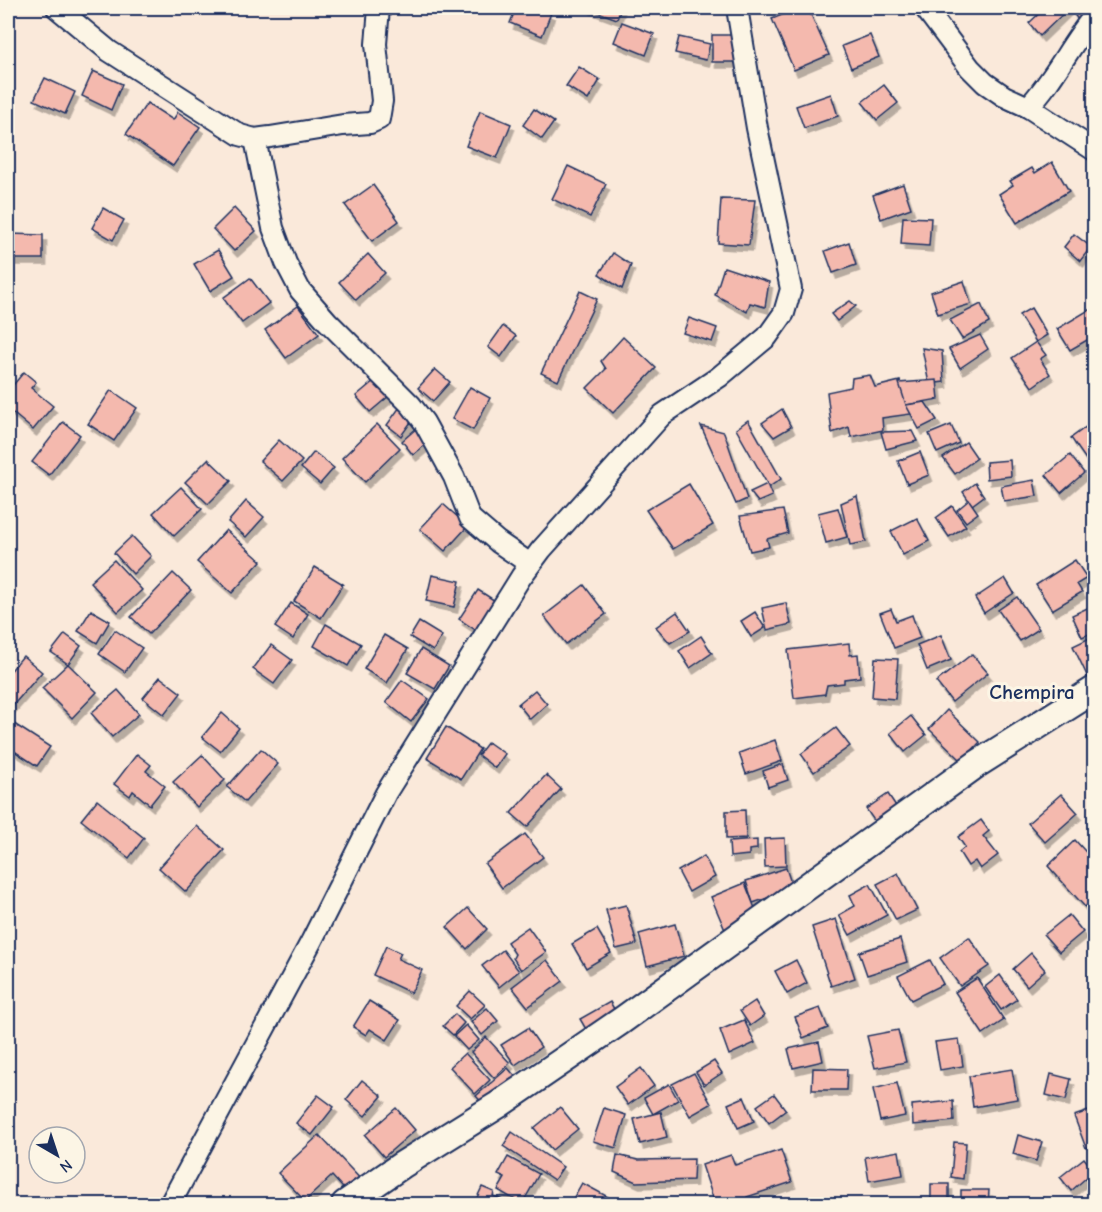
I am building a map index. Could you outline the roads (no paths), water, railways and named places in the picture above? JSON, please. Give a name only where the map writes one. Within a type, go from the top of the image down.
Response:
[{"type":"street","points":[[57,8],[109,51],[143,74],[240,135],[255,138],[370,123],[379,119],[382,101],[376,44],[379,8]]},
{"type":"street","points":[[170,1204],[311,942],[386,793],[490,623],[530,564],[662,416],[719,378],[767,337],[784,313],[791,290],[757,128],[737,8]]},
{"type":"street","points":[[925,8],[970,68],[985,83],[1004,96],[1028,107],[1095,150]]},
{"type":"street","points":[[1028,107],[1050,80],[1090,21]]},
{"type":"street","points":[[255,138],[273,228],[286,263],[300,290],[327,321],[411,405],[424,422],[454,477],[470,518],[491,537],[530,564]]},
{"type":"street","points":[[345,1204],[498,1105],[621,1021],[976,764],[1095,690]]},
{"type":"district","name":"Chempira","points":[[1032,692]]}]
